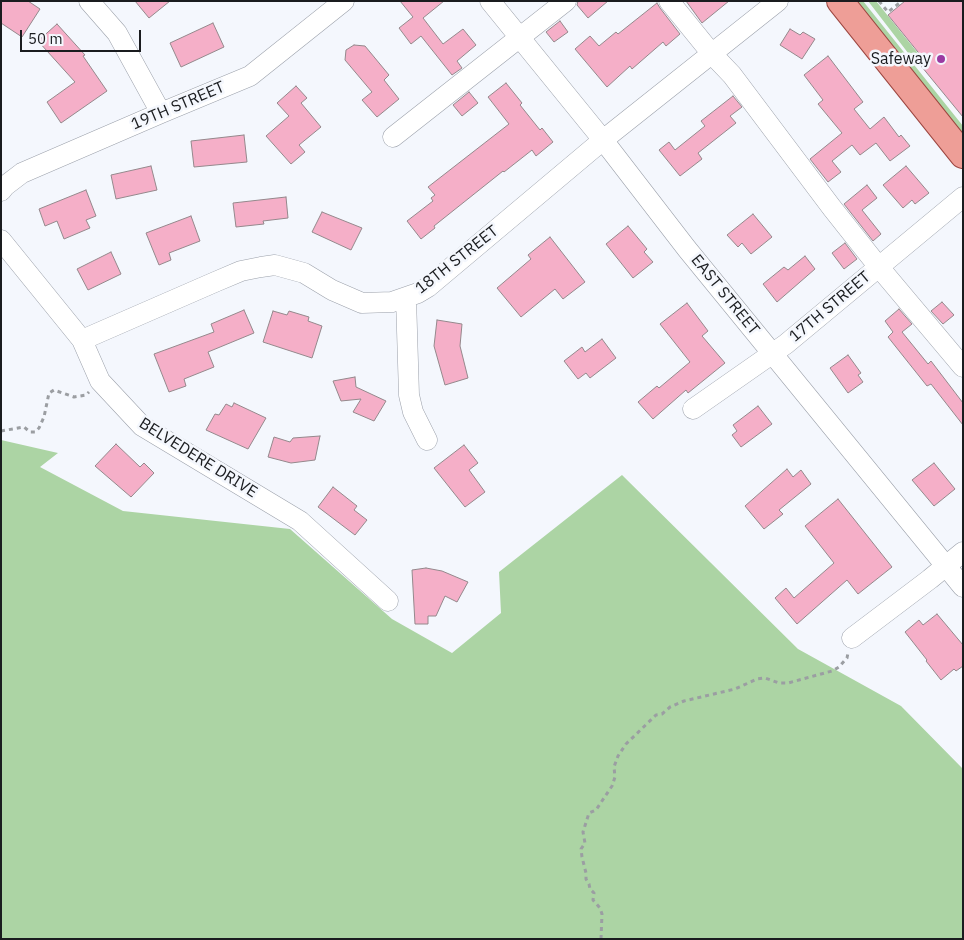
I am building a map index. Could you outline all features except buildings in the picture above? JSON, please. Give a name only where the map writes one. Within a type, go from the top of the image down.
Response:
[{"type":"main road","points":[[840,1],[963,155]]},
{"type":"street","points":[[89,1],[117,32],[161,113]]},
{"type":"street","name":"19TH STREET","points":[[1,191],[22,174],[250,76],[344,1]]},
{"type":"street","name":"EAST STREET","points":[[490,1],[603,140],[687,249],[963,587]]},
{"type":"street","points":[[393,136],[566,1]]},
{"type":"street","points":[[669,1],[712,54],[732,75],[878,266],[963,367]]},
{"type":"street","name":"18TH STREET","points":[[82,340],[240,271],[262,266],[275,265],[304,274],[332,290],[362,303],[392,302],[406,298],[428,287],[603,140],[778,1]]},
{"type":"street","name":"17TH STREET","points":[[693,409],[773,353],[963,197]]},
{"type":"street","name":"BELVEDERE DRIVE","points":[[1,240],[82,340],[100,381],[142,426],[300,521],[388,600]]},
{"type":"street","points":[[406,298],[409,395],[413,412],[427,440]]},
{"type":"street","points":[[852,638],[963,552]]},
{"type":"path","points":[[879,1],[888,12],[902,1]]},
{"type":"path","points":[[1,431],[24,427],[30,432],[35,432],[44,417],[49,393],[54,390],[74,398],[86,395],[100,381]]},
{"type":"path","points":[[601,939],[602,914],[593,900],[594,893],[586,879],[582,857],[581,849],[585,843],[583,832],[590,814],[596,810],[612,786],[615,778],[614,767],[618,756],[626,744],[656,715],[662,714],[684,701],[735,689],[758,679],[765,678],[779,684],[832,671],[839,667],[847,658],[852,638]]},
{"type":"green space","points":[[853,1],[863,1],[963,126],[963,137]]},
{"type":"green space","points":[[868,1],[876,1],[921,57],[915,62]]},
{"type":"green space","points":[[1,440],[58,453],[40,467],[123,511],[290,529],[392,619],[452,653],[501,613],[499,572],[622,475],[798,649],[901,706],[963,769],[963,939],[1,939]]},
{"type":"place","name":"Safeway","points":[[941,59]]}]
